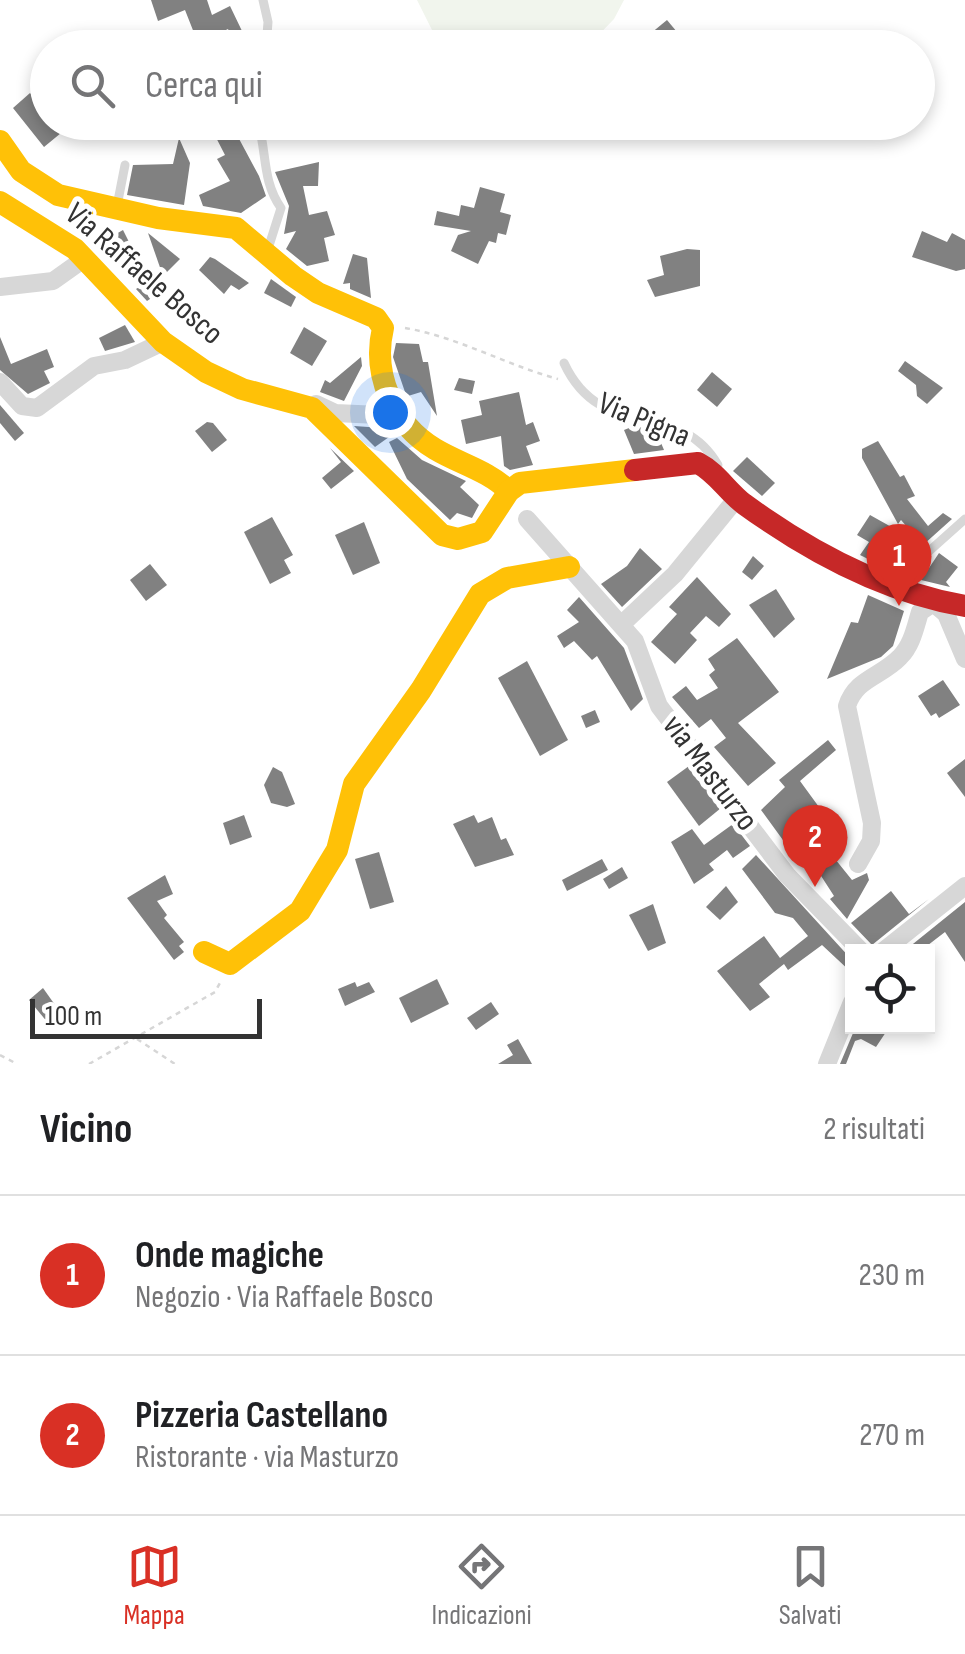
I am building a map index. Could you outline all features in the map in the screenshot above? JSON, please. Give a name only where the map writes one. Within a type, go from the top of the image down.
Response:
[{"type":"street","points":[[0,140],[26,176],[47,192],[69,202],[180,222],[222,223],[318,293],[380,322],[382,342],[376,354],[384,384],[400,416],[439,452],[481,466],[508,492],[536,479],[686,463],[709,468],[738,498],[842,562],[933,603],[965,606]]},
{"type":"street","name":"Via Raffaele Bosco","points":[[0,202],[84,259],[163,342],[242,389],[312,408],[442,534],[458,539],[482,532],[508,492]]},
{"type":"street","points":[[0,286],[54,282],[84,259]]},
{"type":"street","points":[[0,382],[22,406],[37,408],[94,366],[125,360],[163,342]]},
{"type":"street","points":[[242,389],[270,391],[336,413],[400,416]]},
{"type":"street","points":[[622,624],[675,574],[738,498]]},
{"type":"street","name":"via Masturzo","points":[[527,519],[635,641],[660,706],[786,875],[854,944]]},
{"type":"street","points":[[204,952],[230,964],[300,911],[337,850],[354,784],[421,690],[480,594],[506,578],[569,567]]},
{"type":"street","points":[[933,603],[946,614],[965,660]]},
{"type":"street","points":[[858,864],[871,841],[872,824],[848,706],[860,683],[901,656],[912,640],[920,612],[933,603]]},
{"type":"street","points":[[892,944],[965,886]]},
{"type":"street","points":[[827,1064],[845,1019]]},
{"type":"lane","points":[[262,0],[267,30]]},
{"type":"lane","points":[[262,140],[267,160],[264,177],[280,208],[267,254]]},
{"type":"lane","points":[[116,209],[125,165]]},
{"type":"lane","name":"Via Pigna","points":[[564,362],[574,384],[611,413],[689,432],[718,464],[719,478]]},
{"type":"lane","points":[[904,592],[926,553],[965,520]]},
{"type":"path","points":[[418,330],[460,342],[507,365],[574,384]]},
{"type":"path","points":[[89,1064],[216,992],[230,964]]},
{"type":"path","points":[[136,1038],[175,1064]]},
{"type":"path","points":[[0,1055],[16,1064]]},
{"type":"shaded area","points":[[417,0],[624,0],[603,30],[432,30]]},
{"type":"building","points":[[151,0],[207,0],[212,15],[230,6],[242,30],[193,30],[185,10],[158,21]]},
{"type":"building","points":[[667,20],[675,30],[655,30]]},
{"type":"building","points":[[30,93],[30,129],[13,108]]},
{"type":"building","points":[[180,140],[190,163],[184,205],[127,195],[133,165],[173,164]]},
{"type":"building","points":[[217,140],[240,140],[266,196],[241,213],[203,206],[199,195],[230,181],[217,159],[225,155]]},
{"type":"building","points":[[319,162],[318,186],[303,186],[309,215],[327,211],[335,235],[324,238],[329,261],[307,266],[286,249],[296,231],[284,234],[289,206],[275,172]]},
{"type":"building","points":[[480,187],[505,194],[500,212],[511,215],[506,235],[498,233],[496,243],[489,241],[478,264],[451,251],[458,235],[471,231],[434,225],[437,211],[459,216],[461,205],[474,208]]},
{"type":"building","points":[[123,230],[131,246],[108,258],[95,246]]},
{"type":"building","points":[[922,231],[947,242],[952,233],[965,240],[965,269],[956,271],[912,257]]},
{"type":"building","points":[[148,233],[180,259],[163,276]]},
{"type":"building","points":[[700,250],[700,286],[655,297],[647,280],[664,275],[660,256]]},
{"type":"building","points":[[353,254],[367,258],[371,298],[350,289],[350,283],[343,284]]},
{"type":"building","points":[[210,257],[249,283],[239,290],[231,285],[224,294],[199,270]]},
{"type":"building","points":[[271,279],[296,297],[291,307],[264,293]]},
{"type":"building","points":[[149,281],[156,295],[147,301],[136,289]]},
{"type":"building","points":[[125,325],[135,342],[105,351],[99,338]]},
{"type":"building","points":[[304,327],[327,341],[312,366],[290,353]]},
{"type":"building","points":[[0,337],[11,364],[47,349],[54,367],[44,371],[50,383],[28,394],[0,370]]},
{"type":"building","points":[[396,343],[419,344],[423,362],[428,362],[437,416],[421,392],[408,396],[405,392],[393,357]]},
{"type":"building","points":[[361,357],[362,366],[344,401],[320,392],[325,380],[330,383]]},
{"type":"building","points":[[905,361],[943,388],[927,404],[917,396],[916,385],[898,371]]},
{"type":"building","points":[[712,372],[732,389],[717,407],[697,390]]},
{"type":"building","points":[[459,378],[475,381],[472,394],[454,390]]},
{"type":"building","points":[[519,392],[526,425],[533,422],[540,441],[526,446],[533,465],[510,470],[504,466],[501,436],[466,444],[461,420],[482,415],[479,401]]},
{"type":"building","points":[[0,405],[24,433],[15,441],[0,423]]},
{"type":"building","points":[[207,422],[213,423],[227,440],[212,452],[195,431]]},
{"type":"building","points":[[354,426],[383,428],[389,437],[375,447]]},
{"type":"building","points":[[634,426],[656,431],[664,450],[634,454],[624,430]]},
{"type":"building","points":[[397,438],[422,460],[466,481],[460,487],[479,505],[472,518],[457,513],[450,520],[407,479],[389,442]]},
{"type":"building","points":[[878,441],[900,477],[904,475],[915,496],[907,499],[928,526],[943,513],[952,519],[923,545],[901,520],[898,524],[862,458],[862,449]]},
{"type":"building","points":[[330,448],[354,471],[331,489],[322,478],[341,462]]},
{"type":"building","points":[[747,457],[775,483],[762,496],[733,471]]},
{"type":"building","points":[[870,515],[895,529],[874,562],[860,555],[869,542],[857,535]]},
{"type":"building","points":[[272,517],[293,555],[284,560],[291,573],[270,584],[244,532]]},
{"type":"building","points":[[364,522],[380,563],[353,575],[335,535]]},
{"type":"building","points":[[640,548],[662,569],[622,607],[601,584],[627,566]]},
{"type":"building","points":[[939,553],[958,567],[946,582],[950,587],[921,580]]},
{"type":"building","points":[[753,556],[764,566],[752,580],[742,572]]},
{"type":"building","points":[[150,564],[167,585],[146,601],[130,580]]},
{"type":"building","points":[[697,577],[731,614],[719,627],[706,616],[690,633],[697,640],[675,664],[651,642],[677,614],[669,607]]},
{"type":"building","points":[[776,589],[795,619],[774,638],[749,605]]},
{"type":"building","points":[[868,595],[904,611],[893,646],[881,657],[827,679],[851,622],[858,623]]},
{"type":"building","points":[[579,597],[624,648],[643,699],[631,711],[597,656],[592,660],[574,641],[564,648],[557,636],[579,622],[567,610]]},
{"type":"building","points":[[737,638],[779,692],[738,723],[776,763],[748,786],[714,747],[726,738],[711,719],[699,728],[672,697],[686,686],[697,700],[718,688],[709,675],[715,670],[708,659]]},
{"type":"building","points":[[527,661],[568,740],[540,756],[498,678]]},
{"type":"building","points":[[943,680],[960,705],[939,718],[936,713],[931,716],[918,696]]},
{"type":"building","points":[[595,710],[600,722],[586,728],[581,716]]},
{"type":"building","points":[[828,740],[836,750],[800,781],[835,829],[823,844],[852,880],[867,873],[869,880],[847,919],[830,899],[834,896],[805,851],[796,858],[761,810],[785,787],[779,780]]},
{"type":"building","points":[[965,759],[965,797],[947,773]]},
{"type":"building","points":[[689,766],[721,808],[699,826],[667,782]]},
{"type":"building","points":[[273,767],[282,772],[295,804],[287,807],[271,803],[264,785]]},
{"type":"building","points":[[244,815],[252,837],[230,845],[223,823]]},
{"type":"building","points":[[474,815],[478,823],[492,817],[501,840],[506,838],[514,855],[475,867],[453,824]]},
{"type":"building","points":[[733,824],[750,846],[733,858],[727,850],[709,864],[714,870],[694,884],[671,842],[692,829],[704,845]]},
{"type":"building","points":[[379,852],[394,902],[370,909],[355,859]]},
{"type":"building","points":[[756,855],[845,952],[845,966],[822,945],[788,970],[784,964],[759,984],[770,997],[750,1011],[717,971],[764,936],[780,958],[808,936],[793,918],[775,913],[742,869]]},
{"type":"building","points":[[602,859],[608,870],[567,891],[562,880]]},
{"type":"building","points":[[622,867],[628,878],[609,889],[603,879]]},
{"type":"building","points":[[165,875],[173,894],[157,901],[167,915],[164,918],[184,942],[179,946],[184,952],[174,960],[127,898]]},
{"type":"building","points":[[726,886],[738,902],[720,920],[706,907]]},
{"type":"building","points":[[891,891],[909,914],[929,899],[873,944],[851,923]]},
{"type":"building","points":[[965,902],[965,962],[945,932],[929,944],[913,944]]},
{"type":"building","points":[[653,904],[666,943],[648,951],[629,915]]},
{"type":"building","points":[[437,979],[449,1004],[411,1023],[399,998]]},
{"type":"building","points":[[355,982],[357,987],[369,982],[375,992],[345,1006],[338,989]]},
{"type":"building","points":[[43,988],[65,1019],[53,1029],[29,1000]]},
{"type":"building","points":[[491,1002],[499,1014],[476,1030],[467,1018]]},
{"type":"building","points":[[853,1034],[885,1034],[876,1047],[861,1039],[855,1041],[846,1064],[840,1064]]},
{"type":"building","points":[[518,1039],[532,1064],[498,1064],[513,1055],[507,1045]]},
{"type":"traffic: slow","points":[[0,141],[21,171],[58,195],[158,218],[236,228],[318,293],[376,318],[383,328],[380,345],[384,380],[397,412],[420,439],[483,472],[509,491]]},
{"type":"traffic: slow","points":[[0,202],[75,249],[163,342],[206,372],[242,389],[312,408],[442,535],[458,539],[482,532],[509,491],[520,483],[635,470]]},
{"type":"traffic: slow","points":[[204,952],[230,964],[300,911],[337,850],[354,784],[421,690],[480,594],[507,578],[569,567]]},
{"type":"traffic: jam","points":[[635,470],[698,463],[744,504],[822,554],[906,591],[965,606]]},
{"type":"place","name":"Onde magiche","points":[[899,606]]},
{"type":"place","name":"Pizzeria Castellano","points":[[815,887]]}]
